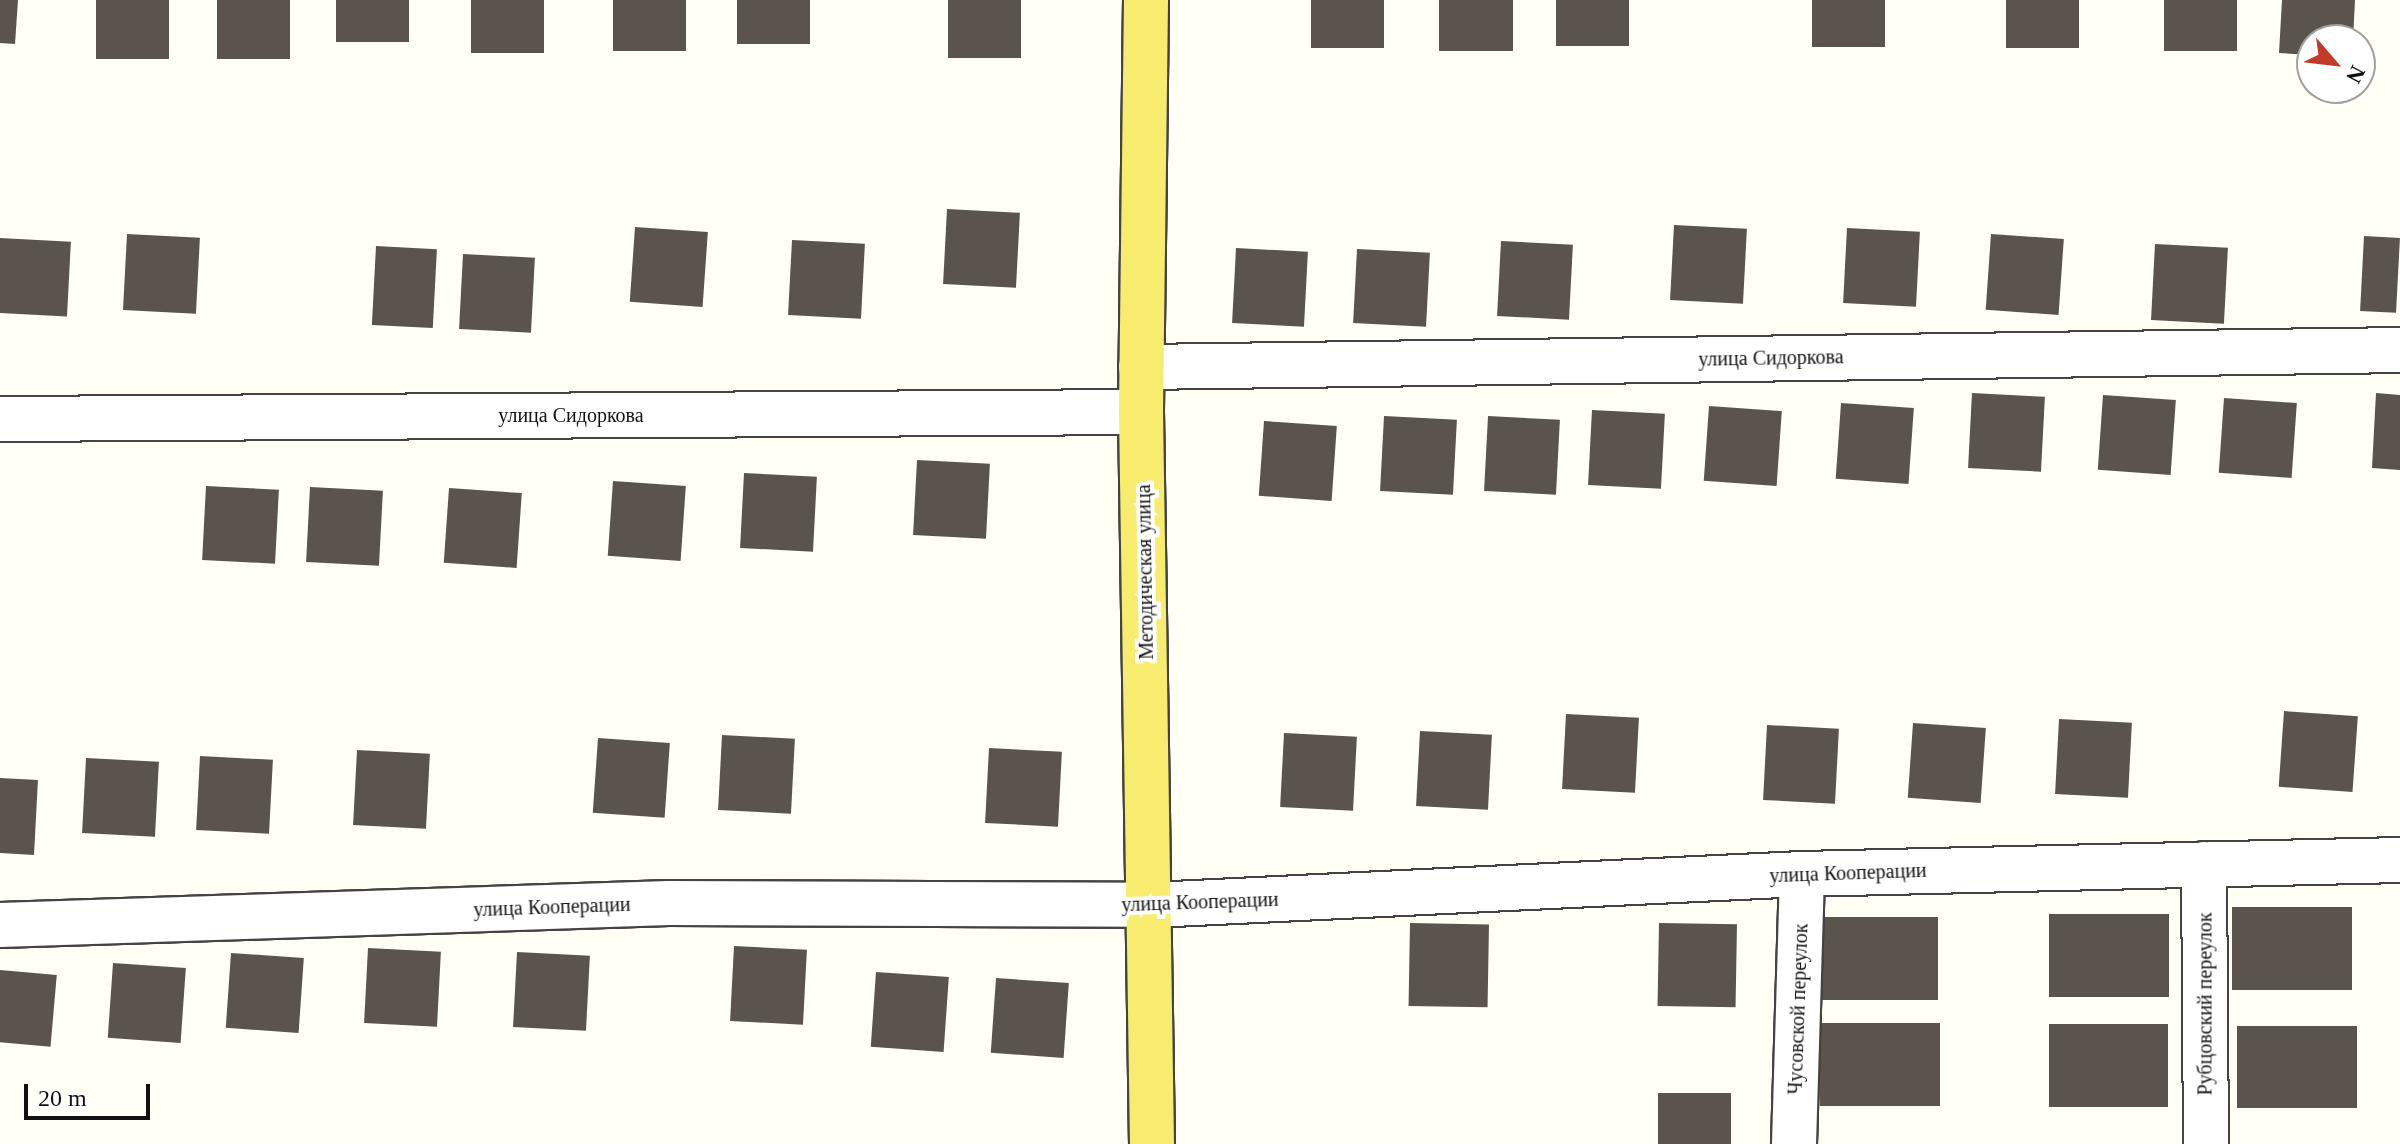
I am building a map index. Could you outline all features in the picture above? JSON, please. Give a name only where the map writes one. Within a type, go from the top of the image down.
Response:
[{"type":"main road","name":"Методическая улица","points":[[1146,0],[1141,412],[1152,905],[1152,1144]]},
{"type":"street","name":"улица Сидоркова","points":[[1141,367],[2400,350]]},
{"type":"street","name":"улица Сидоркова","points":[[0,419],[1141,412]]},
{"type":"street","name":"улица Кооперации","points":[[0,925],[669,903],[1152,905],[1802,874],[2400,860]]},
{"type":"street","name":"Рубцовский переулок","points":[[2204,864],[2206,1144]]},
{"type":"street","name":"Чусовской переулок","points":[[1794,1144],[1802,874]]},
{"type":"building","points":[[0,0],[18,0],[15,44],[0,43]]},
{"type":"building","points":[[96,0],[169,0],[169,59],[96,59]]},
{"type":"building","points":[[217,0],[290,0],[290,59],[217,59]]},
{"type":"building","points":[[336,0],[409,0],[409,42],[336,42]]},
{"type":"building","points":[[471,0],[544,0],[544,53],[471,53]]},
{"type":"building","points":[[613,0],[686,0],[686,51],[613,51]]},
{"type":"building","points":[[737,0],[810,0],[810,44],[737,44]]},
{"type":"building","points":[[948,0],[1021,0],[1021,58],[948,58]]},
{"type":"building","points":[[1311,0],[1384,0],[1384,48],[1311,48]]},
{"type":"building","points":[[1439,0],[1513,0],[1513,51],[1439,51]]},
{"type":"building","points":[[1556,0],[1629,0],[1629,46],[1556,46]]},
{"type":"building","points":[[1812,0],[1885,0],[1885,47],[1812,47]]},
{"type":"building","points":[[2006,0],[2079,0],[2079,48],[2006,48]]},
{"type":"building","points":[[2164,0],[2237,0],[2237,51],[2164,51]]},
{"type":"building","points":[[2282,0],[2355,0],[2354,24],[2296,24],[2296,54],[2279,53]]},
{"type":"building","points":[[947,209],[1020,213],[1016,288],[943,284]]},
{"type":"building","points":[[1674,225],[1747,229],[1743,304],[1670,300]]},
{"type":"building","points":[[635,227],[708,232],[703,307],[630,302]]},
{"type":"building","points":[[1847,228],[1920,232],[1916,307],[1843,303]]},
{"type":"building","points":[[127,234],[200,238],[196,314],[123,310]]},
{"type":"building","points":[[1991,234],[2064,239],[2059,315],[1986,310]]},
{"type":"building","points":[[2364,236],[2400,238],[2396,313],[2360,311]]},
{"type":"building","points":[[0,238],[71,242],[67,317],[0,313]]},
{"type":"building","points":[[792,240],[865,244],[861,319],[788,315]]},
{"type":"building","points":[[1501,241],[1573,245],[1569,320],[1497,316]]},
{"type":"building","points":[[2155,244],[2228,248],[2224,324],[2151,320]]},
{"type":"building","points":[[376,246],[437,249],[433,328],[372,325]]},
{"type":"building","points":[[1236,248],[1308,252],[1304,327],[1232,323]]},
{"type":"building","points":[[1357,249],[1430,253],[1426,327],[1353,323]]},
{"type":"building","points":[[463,254],[535,258],[531,333],[459,329]]},
{"type":"building","points":[[1972,393],[2045,397],[2041,472],[1968,468]]},
{"type":"building","points":[[2376,393],[2400,395],[2400,470],[2372,468]]},
{"type":"building","points":[[2103,395],[2176,400],[2171,475],[2098,470]]},
{"type":"building","points":[[2224,398],[2297,403],[2292,478],[2219,473]]},
{"type":"building","points":[[1841,403],[1914,408],[1909,484],[1836,479]]},
{"type":"building","points":[[1709,406],[1782,411],[1777,486],[1704,481]]},
{"type":"building","points":[[1592,410],[1665,414],[1661,489],[1588,485]]},
{"type":"building","points":[[1384,416],[1457,420],[1453,495],[1380,491]]},
{"type":"building","points":[[1488,416],[1560,420],[1556,495],[1484,491]]},
{"type":"building","points":[[1264,421],[1337,426],[1332,501],[1259,496]]},
{"type":"building","points":[[917,460],[990,464],[986,539],[913,535]]},
{"type":"building","points":[[744,473],[817,477],[813,552],[740,548]]},
{"type":"building","points":[[613,481],[686,486],[681,561],[608,556]]},
{"type":"building","points":[[206,486],[279,490],[275,564],[202,560]]},
{"type":"building","points":[[310,487],[383,491],[379,566],[306,562]]},
{"type":"building","points":[[449,488],[522,493],[517,568],[444,563]]},
{"type":"building","points":[[2284,711],[2358,716],[2353,792],[2279,787]]},
{"type":"building","points":[[1566,714],[1639,718],[1635,793],[1562,789]]},
{"type":"building","points":[[2059,719],[2132,723],[2128,798],[2055,794]]},
{"type":"building","points":[[1913,723],[1986,728],[1981,803],[1908,798]]},
{"type":"building","points":[[1767,725],[1839,729],[1835,804],[1763,800]]},
{"type":"building","points":[[1420,731],[1492,735],[1488,810],[1416,806]]},
{"type":"building","points":[[1284,733],[1357,737],[1353,811],[1280,807]]},
{"type":"building","points":[[722,735],[795,739],[791,814],[718,810]]},
{"type":"building","points":[[598,738],[670,743],[665,818],[593,813]]},
{"type":"building","points":[[989,748],[1062,752],[1058,827],[985,823]]},
{"type":"building","points":[[357,750],[430,754],[426,829],[353,825]]},
{"type":"building","points":[[200,756],[273,760],[269,834],[196,830]]},
{"type":"building","points":[[86,758],[159,762],[155,837],[82,833]]},
{"type":"building","points":[[0,778],[38,780],[34,855],[0,853]]},
{"type":"building","points":[[2232,907],[2352,907],[2352,990],[2232,990]]},
{"type":"building","points":[[2049,914],[2169,914],[2169,997],[2049,997]]},
{"type":"building","points":[[1818,917],[1938,917],[1938,1000],[1818,1000]]},
{"type":"building","points":[[1410,923],[1489,924],[1488,1007],[1409,1006]]},
{"type":"building","points":[[1659,923],[1737,924],[1736,1007],[1658,1006]]},
{"type":"building","points":[[734,946],[807,950],[803,1025],[730,1021]]},
{"type":"building","points":[[368,948],[441,952],[437,1027],[364,1023]]},
{"type":"building","points":[[517,952],[590,956],[586,1031],[513,1027]]},
{"type":"building","points":[[231,953],[304,958],[299,1033],[226,1028]]},
{"type":"building","points":[[113,963],[186,968],[181,1043],[108,1038]]},
{"type":"building","points":[[0,970],[57,975],[51,1047],[0,1042]]},
{"type":"building","points":[[876,972],[949,977],[944,1052],[871,1047]]},
{"type":"building","points":[[996,978],[1069,983],[1064,1058],[991,1053]]},
{"type":"building","points":[[1820,1023],[1940,1023],[1940,1106],[1820,1106]]},
{"type":"building","points":[[2049,1024],[2168,1024],[2168,1107],[2049,1107]]},
{"type":"building","points":[[2237,1026],[2357,1026],[2357,1108],[2237,1108]]},
{"type":"building","points":[[1658,1093],[1731,1093],[1731,1144],[1658,1144]]}]
